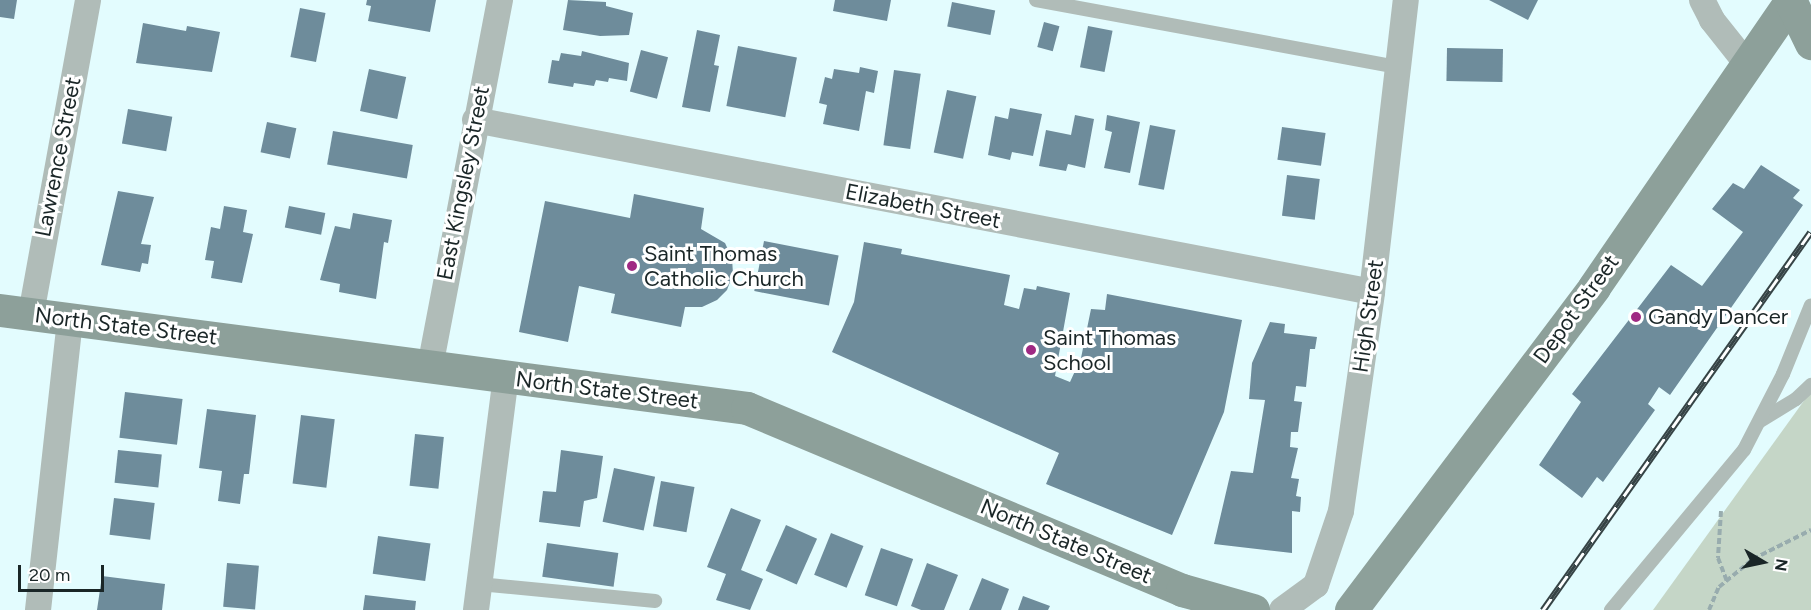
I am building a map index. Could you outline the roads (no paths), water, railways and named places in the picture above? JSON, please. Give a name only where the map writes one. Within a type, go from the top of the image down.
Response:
[{"type":"street","name":"Lawrence Street","points":[[15,312],[88,0]]},
{"type":"street","name":"East Kingsley Street","points":[[430,367],[475,120],[500,0]]},
{"type":"street","name":"High Street","points":[[1282,610],[1316,585],[1341,511],[1372,292],[1406,0]]},
{"type":"street","points":[[1702,0],[1712,20],[1747,64]]},
{"type":"street","points":[[1791,0],[1811,43]]},
{"type":"street","name":"Depot Street","points":[[1351,610],[1594,287],[1791,0]]},
{"type":"street","name":"Elizabeth Street","points":[[475,120],[1372,292]]},
{"type":"street","name":"North State Street","points":[[15,312],[747,408],[1182,590]]},
{"type":"street","points":[[38,610],[70,318]]},
{"type":"street","points":[[476,610],[506,377]]},
{"type":"street","points":[[1182,590],[1208,610]]},
{"type":"street","points":[[1182,590],[1253,610]]},
{"type":"lane","points":[[1036,0],[1398,67]]},
{"type":"lane","points":[[1611,610],[1744,450],[1760,421],[1811,305]]},
{"type":"lane","points":[[1760,421],[1796,399],[1811,385]]},
{"type":"lane","points":[[480,584],[655,602]]},
{"type":"railway","points":[[1543,610],[1811,232]]},
{"type":"place","name":"Saint Thomas Catholic Church","points":[[632,266]]},
{"type":"place","name":"Gandy Dancer","points":[[1636,317]]},
{"type":"place","name":"Saint Thomas School","points":[[1031,350]]}]
